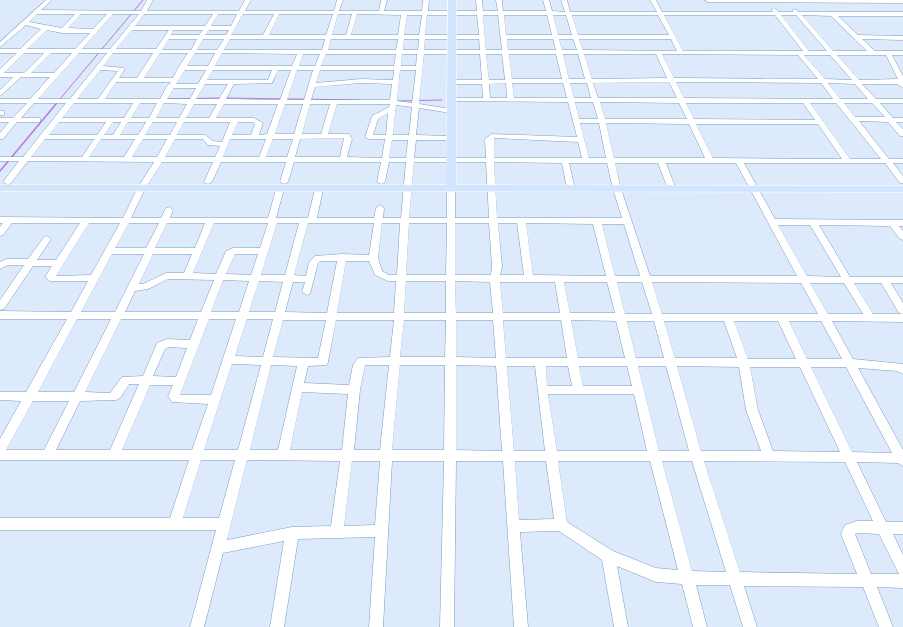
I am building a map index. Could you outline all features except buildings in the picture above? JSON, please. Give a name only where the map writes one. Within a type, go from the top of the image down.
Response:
[{"type":"main road","points":[[451,188],[452,0]]},
{"type":"main road","points":[[4,185],[141,189],[282,185],[319,189],[903,189]]},
{"type":"street","points":[[0,45],[26,23],[49,0]]},
{"type":"street","points":[[4,185],[144,12],[150,0]]},
{"type":"street","points":[[0,450],[28,396],[110,251],[141,189],[193,101],[248,0]]},
{"type":"street","points":[[175,524],[227,360],[256,278],[282,185],[292,159],[307,101],[340,0]]},
{"type":"street","points":[[381,13],[384,0]]},
{"type":"street","points":[[376,627],[380,531],[386,455],[399,316],[410,160],[417,105],[426,0]]},
{"type":"street","points":[[480,0],[482,52],[487,100]]},
{"type":"street","points":[[499,0],[511,100]]},
{"type":"street","points":[[546,0],[586,160]]},
{"type":"street","points":[[564,0],[602,121],[617,189],[658,317],[697,456],[750,627]]},
{"type":"street","points":[[653,0],[681,52]]},
{"type":"street","points":[[708,0],[903,1]]},
{"type":"street","points":[[766,0],[838,101],[903,181]]},
{"type":"street","points":[[786,0],[856,82],[903,134]]},
{"type":"street","points":[[37,12],[903,14]]},
{"type":"street","points":[[62,31],[80,12]]},
{"type":"street","points":[[0,137],[112,12]]},
{"type":"street","points":[[157,23],[166,12]]},
{"type":"street","points":[[127,159],[216,12]]},
{"type":"street","points":[[266,36],[277,13]]},
{"type":"street","points":[[348,37],[355,13]]},
{"type":"street","points":[[381,182],[389,138],[404,13]]},
{"type":"street","points":[[832,14],[873,53]]},
{"type":"street","points":[[26,23],[44,29],[62,31],[95,30]]},
{"type":"street","points":[[131,28],[157,23],[173,28],[232,28]]},
{"type":"street","points":[[139,80],[173,28]]},
{"type":"street","points":[[0,74],[44,29]]},
{"type":"street","points":[[0,36],[10,37]]},
{"type":"street","points":[[168,36],[481,37]]},
{"type":"street","points":[[361,81],[368,36]]},
{"type":"street","points":[[504,37],[673,37]]},
{"type":"street","points":[[857,37],[903,38]]},
{"type":"street","points":[[0,51],[220,51],[264,60],[276,68],[317,68],[399,52],[903,53]]},
{"type":"street","points":[[0,94],[49,51]]},
{"type":"street","points":[[181,68],[210,68],[264,60],[301,52],[324,52],[397,68],[420,68]]},
{"type":"street","points":[[262,159],[282,100],[301,52]]},
{"type":"street","points":[[658,52],[710,160]]},
{"type":"street","points":[[452,82],[508,80],[672,80],[823,81],[901,84],[902,80],[888,53]]},
{"type":"street","points":[[99,68],[122,69],[100,101]]},
{"type":"street","points":[[115,80],[202,84],[270,82],[276,68]]},
{"type":"street","points":[[0,74],[54,75]]},
{"type":"street","points":[[312,85],[361,81],[395,82]]},
{"type":"street","points":[[211,120],[232,82]]},
{"type":"street","points":[[451,100],[903,101]]},
{"type":"street","points":[[0,101],[334,101],[392,105],[417,105],[451,111]]},
{"type":"street","points":[[115,137],[138,101]]},
{"type":"street","points":[[324,136],[334,101]]},
{"type":"street","points":[[804,101],[821,122],[848,161]]},
{"type":"street","points":[[392,105],[374,118],[368,136],[389,138],[451,138]]},
{"type":"street","points":[[853,119],[903,120]]},
{"type":"street","points":[[0,120],[37,120]]},
{"type":"street","points":[[56,120],[257,121],[259,123],[254,137]]},
{"type":"street","points":[[84,159],[111,120]]},
{"type":"street","points":[[208,182],[235,120]]},
{"type":"street","points":[[576,121],[821,122]]},
{"type":"street","points":[[521,627],[515,526],[495,279],[497,266],[489,139],[492,136],[542,137],[581,140]]},
{"type":"street","points":[[43,137],[205,137],[212,144],[227,140],[254,137],[348,137],[343,159]]},
{"type":"street","points":[[0,159],[903,161]]},
{"type":"street","points":[[565,160],[571,189]]},
{"type":"street","points":[[661,160],[672,189]]},
{"type":"street","points":[[739,161],[774,222],[902,459]]},
{"type":"street","points":[[447,627],[451,363],[451,188]]},
{"type":"street","points":[[197,627],[280,317],[289,278],[319,189]]},
{"type":"street","points":[[380,208],[373,258],[376,270],[381,276],[388,278],[903,280]]},
{"type":"street","points":[[48,454],[132,288],[169,210]]},
{"type":"street","points":[[0,233],[5,220],[628,221]]},
{"type":"street","points":[[86,220],[50,277],[94,278]]},
{"type":"street","points":[[188,277],[211,220]]},
{"type":"street","points":[[521,221],[529,279]]},
{"type":"street","points":[[597,221],[631,363],[700,627]]},
{"type":"street","points":[[774,222],[903,222]]},
{"type":"street","points":[[813,222],[870,318]]},
{"type":"street","points":[[893,223],[903,237]]},
{"type":"street","points":[[0,307],[47,238]]},
{"type":"street","points":[[110,251],[198,251]]},
{"type":"street","points":[[214,400],[174,398],[179,381],[229,253],[233,251],[264,251]]},
{"type":"street","points":[[307,292],[316,260],[324,257],[373,258]]},
{"type":"street","points":[[227,360],[320,363],[324,360],[342,258]]},
{"type":"street","points":[[0,266],[6,262],[59,263]]},
{"type":"street","points":[[132,288],[145,287],[162,277],[310,279]]},
{"type":"street","points":[[559,279],[578,391]]},
{"type":"street","points":[[884,280],[903,311]]},
{"type":"street","points":[[0,315],[903,318]]},
{"type":"street","points":[[728,318],[744,362],[752,410],[770,456]]},
{"type":"street","points":[[782,318],[903,569]]},
{"type":"street","points":[[114,455],[162,345],[167,343],[194,344]]},
{"type":"street","points":[[283,456],[303,362]]},
{"type":"street","points":[[337,532],[354,390],[360,363],[849,363],[902,370]]},
{"type":"street","points":[[540,363],[542,390],[561,525]]},
{"type":"street","points":[[0,396],[76,398],[114,396],[125,380],[179,381]]},
{"type":"street","points":[[298,387],[354,390]]},
{"type":"street","points":[[542,390],[638,390]]},
{"type":"street","points":[[0,455],[386,455],[509,457],[770,456],[902,459]]},
{"type":"street","points":[[0,524],[225,524]]},
{"type":"street","points":[[515,526],[561,525],[608,556],[656,575],[686,578],[903,582]]},
{"type":"street","points":[[886,627],[848,534],[850,529],[857,527],[903,528]]},
{"type":"street","points":[[218,548],[292,533],[380,531]]},
{"type":"street","points":[[277,627],[292,533]]},
{"type":"street","points":[[608,556],[621,627]]},
{"type":"waterway","points":[[55,105],[143,0]]},
{"type":"waterway","points":[[165,99],[221,98]]},
{"type":"waterway","points":[[225,98],[361,100]]},
{"type":"waterway","points":[[397,101],[442,100]]},
{"type":"waterway","points":[[0,171],[56,104]]}]
